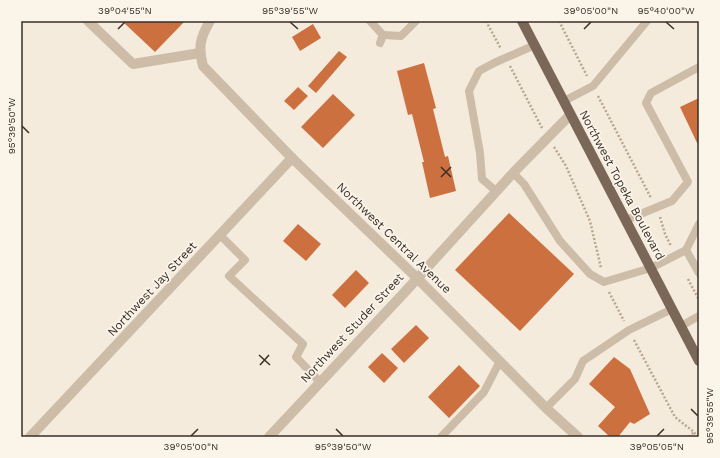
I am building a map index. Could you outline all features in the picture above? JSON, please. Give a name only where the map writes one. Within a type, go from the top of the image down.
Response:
[{"type":"main road","name":"Northwest Topeka Boulevard","points":[[522,21],[699,361]]},
{"type":"street","points":[[88,21],[133,64],[200,53],[200,44],[203,32],[210,21]]},
{"type":"street","name":"Northwest Central Avenue","points":[[200,53],[203,66],[292,158],[417,278],[546,408],[578,437]]},
{"type":"street","name":"Northwest Studer Street","points":[[269,437],[496,191],[570,115]]},
{"type":"street","name":"Northwest Jay Street","points":[[30,437],[292,158]]},
{"type":"lane","points":[[370,21],[381,39],[401,36],[416,21]]},
{"type":"lane","points":[[564,102],[593,86],[647,21]]},
{"type":"lane","points":[[496,191],[482,179],[480,153],[469,91],[479,71],[535,45]]},
{"type":"lane","points":[[626,220],[672,201],[688,182],[646,102],[651,93],[699,67]]},
{"type":"lane","points":[[513,173],[524,184],[560,241],[590,274],[604,282],[651,268],[686,250],[699,224]]},
{"type":"lane","points":[[220,235],[244,260],[229,276],[303,344],[296,357],[320,382]]},
{"type":"lane","points":[[686,250],[699,273]]},
{"type":"lane","points":[[546,408],[575,379],[583,361],[629,330],[672,309]]},
{"type":"lane","points":[[681,326],[699,316]]},
{"type":"lane","points":[[441,437],[484,392],[500,362]]},
{"type":"path","points":[[486,21],[548,138],[566,166],[590,221],[604,282],[676,417],[694,432],[697,437]]},
{"type":"path","points":[[559,21],[656,208],[665,234],[676,255]]},
{"type":"path","points":[[686,274],[699,300]]},
{"type":"path","points":[[689,437],[694,432]]},
{"type":"building","points":[[122,21],[185,21],[155,52]]},
{"type":"building","points":[[313,24],[321,38],[300,51],[292,37]]},
{"type":"building","points":[[339,51],[347,57],[316,93],[308,86]]},
{"type":"building","points":[[424,63],[436,108],[433,109],[445,157],[448,156],[456,191],[430,198],[422,162],[424,162],[412,114],[408,115],[397,71]]},
{"type":"building","points":[[298,87],[308,96],[294,110],[284,101]]},
{"type":"building","points":[[333,94],[355,115],[323,148],[301,127]]},
{"type":"building","points":[[699,98],[699,147],[680,107]]},
{"type":"building","points":[[509,213],[574,274],[520,331],[455,270]]},
{"type":"building","points":[[298,224],[321,244],[306,261],[283,241]]},
{"type":"building","points":[[356,270],[369,283],[345,308],[332,295]]},
{"type":"building","points":[[416,325],[429,338],[404,363],[391,349]]},
{"type":"building","points":[[382,353],[398,368],[384,383],[368,367]]},
{"type":"building","points":[[614,357],[630,369],[650,414],[634,424],[630,422],[618,437],[610,437],[598,426],[615,407],[589,384]]},
{"type":"building","points":[[459,365],[480,386],[449,418],[428,397]]}]
